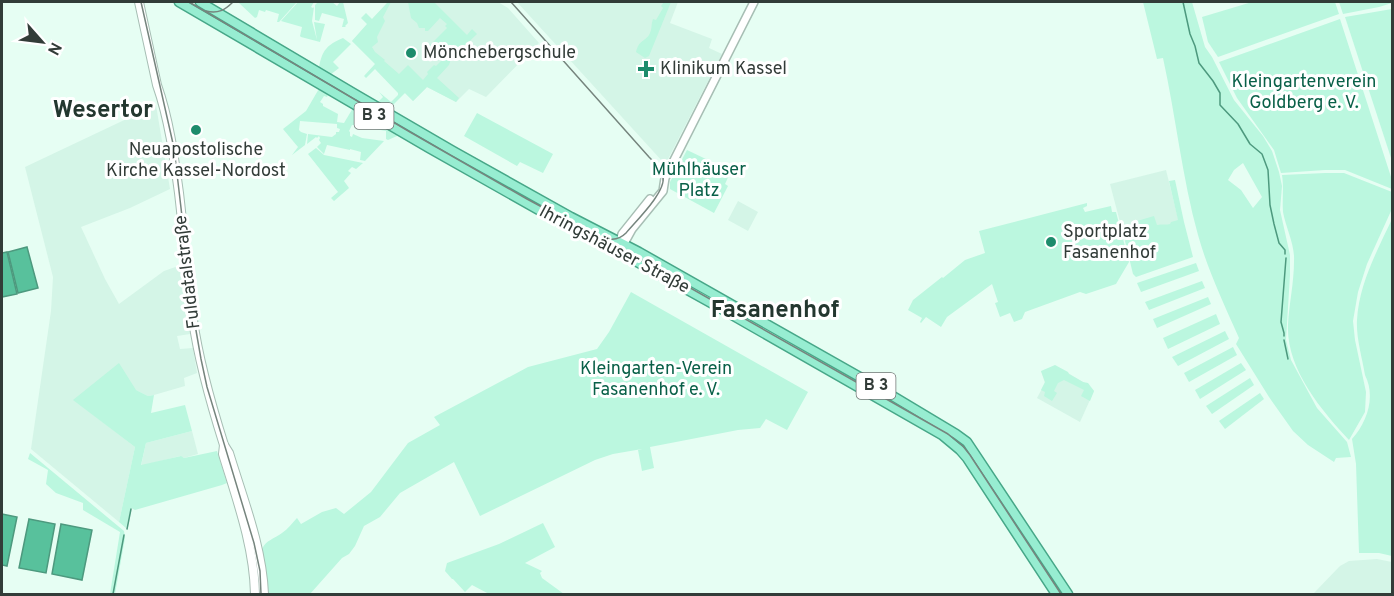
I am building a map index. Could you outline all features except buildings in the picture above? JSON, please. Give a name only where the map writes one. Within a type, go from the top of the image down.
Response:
[{"type":"main road","name":"Fuldatalstraße","points":[[139,2],[176,166],[196,342],[206,387],[254,534],[264,594]]},
{"type":"main road","name":"Fuldatalstraße","points":[[144,2],[163,86],[162,98]]},
{"type":"main road","name":"Ihringshäuser Straße","points":[[179,2],[431,150],[544,213],[619,242],[952,442],[979,475],[1056,594]]},
{"type":"main road","name":"Ihringshäuser Straße","points":[[200,2],[530,194],[881,389],[957,434],[967,442],[1068,594]]},
{"type":"main road","name":"Fuldatalstraße","points":[[224,445],[223,454],[249,545],[255,594]]},
{"type":"street","points":[[619,242],[663,191],[664,179],[754,2]]},
{"type":"shaded area","points":[[388,2],[498,2],[508,8],[539,43],[486,97],[469,89],[456,102],[427,87],[413,101],[352,41]]},
{"type":"shaded area","name":"Klinikum Kassel","points":[[517,2],[678,2],[670,23],[712,39],[709,48],[722,54],[667,161],[663,162]]},
{"type":"shaded area","points":[[156,105],[170,189],[81,227],[119,304],[164,271],[181,265],[190,334],[177,336],[180,349],[193,348],[197,373],[184,378],[185,386],[154,395],[148,396],[136,390],[74,400],[135,447],[119,522],[31,449],[51,311],[53,277],[25,167]]},
{"type":"shaded area","points":[[1166,170],[1179,222],[1128,236],[1125,241],[1110,184]]},
{"type":"shaded area","points":[[738,201],[758,212],[748,231],[728,220]]},
{"type":"shaded area","points":[[27,247],[38,288],[18,293],[8,252]]},
{"type":"shaded area","points":[[7,252],[17,294],[2,297],[2,253]]},
{"type":"shaded area","points":[[1041,371],[1068,373],[1094,391],[1080,422],[1037,398],[1045,383]]},
{"type":"shaded area","points":[[192,431],[198,454],[141,466],[146,443]]},
{"type":"shaded area","points":[[2,514],[17,517],[7,566],[2,565]]},
{"type":"shaded area","points":[[29,519],[55,524],[46,573],[19,568]]},
{"type":"shaded area","points":[[61,524],[92,530],[82,580],[52,574]]},
{"type":"shaded area","points":[[1377,559],[1392,562],[1392,594],[1314,593],[1340,566],[1349,561]]},
{"type":"green space","points":[[240,2],[297,2],[277,22],[279,14],[259,10],[255,18]]},
{"type":"green space","points":[[298,2],[314,2],[311,7],[314,7],[312,21],[317,40],[314,22],[325,24],[320,42],[301,37],[302,27],[281,21]]},
{"type":"green space","points":[[318,2],[332,2],[337,6],[343,2],[348,23],[346,27],[342,27],[344,19],[322,13],[319,21],[315,20],[315,5]]},
{"type":"green space","points":[[388,2],[391,2],[383,17],[385,21],[377,37],[378,42],[372,47],[399,74],[408,65],[423,80],[427,72],[441,61],[427,47],[447,28],[445,26],[447,24],[440,18],[428,31],[425,31],[425,28],[419,28],[411,18],[408,2],[434,2],[467,35],[472,29],[477,34],[451,59],[449,65],[437,78],[459,98],[456,102],[427,87],[413,101],[405,93],[389,109],[374,100],[379,101],[383,97],[379,92],[391,102],[398,93],[375,69],[366,78],[364,76],[375,64],[352,41],[367,24],[361,18],[366,13],[372,19]]},
{"type":"green space","points":[[664,2],[671,2],[649,56],[645,58],[636,52],[637,48],[650,33],[653,19],[656,20]]},
{"type":"green space","points":[[1143,2],[1192,2],[1205,47],[1234,100],[1272,151],[1282,186],[1280,210],[1290,255],[1286,340],[1291,360],[1317,408],[1347,442],[1351,457],[1336,458],[1334,462],[1308,445],[1293,431],[1236,344],[1239,338],[1211,274],[1198,235],[1163,58],[1157,59]],"holes":[[[1243,163],[1262,197],[1253,208],[1241,190],[1228,180],[1234,170]]]},
{"type":"green space","points":[[1252,2],[1335,2],[1339,14],[1218,57],[1208,42],[1202,17]]},
{"type":"green space","points":[[1339,2],[1392,2],[1392,3],[1343,14]]},
{"type":"green space","points":[[1392,9],[1392,161],[1345,17]]},
{"type":"green space","name":"Kleingartenverein Goldberg e. V.","points":[[1340,19],[1392,180],[1392,189],[1345,170],[1281,173],[1274,150],[1237,98],[1219,62]]},
{"type":"green space","points":[[343,38],[351,44],[333,62],[339,68],[330,75],[319,68],[322,57],[329,46]]},
{"type":"green space","points":[[320,87],[329,93],[320,102],[338,114],[337,122],[344,123],[353,108],[397,136],[388,140],[386,131],[352,125],[349,131],[352,137],[353,134],[362,138],[384,141],[365,161],[360,160],[361,152],[327,145],[324,154],[317,147],[321,143],[319,136],[307,144],[308,134],[332,137],[339,132],[337,124],[300,121],[299,130],[307,134],[305,145],[292,155],[298,147],[283,129],[306,111]]},
{"type":"green space","points":[[477,113],[553,154],[543,173],[520,162],[517,166],[464,136]]},
{"type":"green space","points":[[316,148],[324,155],[363,163],[356,169],[352,167],[348,171],[351,173],[344,181],[349,188],[334,201],[331,198],[338,192],[308,154]]},
{"type":"green space","name":"Mühlhäuser Platz","points":[[687,150],[731,171],[725,184],[728,186],[714,213],[670,189],[670,182]]},
{"type":"green space","points":[[1344,173],[1392,192],[1391,211],[1367,264],[1358,292],[1353,321],[1366,392],[1365,412],[1349,440],[1307,387],[1293,357],[1289,341],[1288,325],[1294,255],[1283,212],[1282,175]]},
{"type":"green space","points":[[1175,180],[1193,257],[1136,277],[1133,274],[1125,241],[1128,236],[1127,229],[1135,227],[1140,232],[1137,221],[1154,216],[1157,225],[1170,224],[1178,220],[1169,181]]},
{"type":"green space","name":"Sportplatz Fasanenhof","points":[[1087,203],[1087,206],[1083,208],[1085,212],[1111,206],[1112,212],[1116,212],[1129,262],[1116,284],[1086,294],[1080,292],[1025,312],[1022,319],[1014,322],[1010,313],[1000,317],[992,284],[947,317],[941,327],[926,317],[921,323],[922,318],[908,310],[913,300],[942,277],[965,260],[985,253],[979,231]]},
{"type":"green space","points":[[1392,219],[1392,556],[1379,553],[1359,553],[1356,464],[1352,439],[1366,417],[1370,400],[1357,334],[1358,307],[1370,268]]},
{"type":"green space","points":[[1196,263],[1199,271],[1141,292],[1137,283]]},
{"type":"green space","points":[[1202,281],[1205,288],[1149,310],[1145,302]]},
{"type":"green space","name":"Kleingarten-Verein Fasanenhof e. V.","points":[[631,292],[808,392],[787,430],[766,419],[760,428],[650,447],[654,468],[642,471],[638,450],[642,449],[613,454],[595,460],[480,516],[454,462],[400,493],[380,517],[364,526],[349,554],[342,558],[310,594],[269,594],[262,549],[268,542],[297,518],[301,524],[322,512],[336,508],[344,514],[371,492],[408,443],[440,425],[434,417],[528,367],[597,349]]},
{"type":"green space","points":[[1208,297],[1211,304],[1157,328],[1153,319]]},
{"type":"green space","points":[[1216,314],[1220,324],[1168,349],[1163,338]]},
{"type":"green space","points":[[1225,331],[1229,339],[1178,366],[1172,357]]},
{"type":"green space","points":[[1233,347],[1237,355],[1189,382],[1184,373]]},
{"type":"green space","points":[[119,363],[136,390],[148,396],[154,395],[151,413],[185,405],[192,431],[146,443],[141,465],[217,451],[227,483],[135,510],[131,508],[126,528],[119,522],[135,447],[73,400]]},
{"type":"green space","points":[[1241,363],[1246,370],[1200,399],[1195,390]]},
{"type":"green space","points":[[1055,365],[1088,383],[1094,391],[1090,401],[1081,396],[1084,390],[1064,380],[1058,383],[1054,391],[1057,393],[1052,401],[1044,396],[1045,392],[1041,390],[1045,382],[1041,371]]},
{"type":"green space","points":[[1250,378],[1254,385],[1212,414],[1206,406]]},
{"type":"green space","points":[[1260,393],[1264,399],[1225,429],[1219,421]]},
{"type":"green space","points":[[30,453],[124,531],[125,538],[115,594],[110,594],[120,532],[83,510],[83,503],[56,493],[46,484],[48,470],[28,459]]},
{"type":"green space","points":[[543,523],[555,547],[525,563],[542,571],[540,573],[542,578],[564,594],[489,594],[472,585],[465,592],[445,571],[447,563],[499,544]]},
{"type":"waterway","points":[[1183,2],[1199,63],[1220,93],[1220,105],[1238,124],[1250,144],[1262,154],[1268,170],[1270,205],[1274,224],[1279,243],[1285,250],[1285,254]]},
{"type":"waterway","points":[[1284,336],[1281,322],[1286,258]]},
{"type":"waterway","points":[[1284,340],[1288,359]]},
{"type":"waterway","points":[[127,529],[131,509]]},
{"type":"waterway","points":[[113,594],[124,535]]},
{"type":"tram line","points":[[141,2],[174,148],[194,319],[201,359],[207,387],[254,543],[260,571],[261,594]]},
{"type":"tram line","points":[[189,2],[527,199],[648,264],[948,434],[970,455],[1061,594]]},
{"type":"tram line","points":[[206,11],[221,11],[233,2]]},
{"type":"tram line","points":[[511,2],[656,164],[662,174],[663,183],[660,190],[626,233],[615,239],[603,237]]},
{"type":"place","name":"Mönchebergschule","points":[[411,53]]},
{"type":"place","name":"Klinikum Kassel","points":[[646,69]]},
{"type":"place","name":"Neuapostolische Kirche Kassel-Nordost","points":[[196,130]]},
{"type":"place","name":"Sportplatz Fasanenhof","points":[[1051,242]]},
{"type":"district","name":"Wesertor","points":[[103,111]]},
{"type":"district","name":"Fasanenhof","points":[[775,311]]}]
